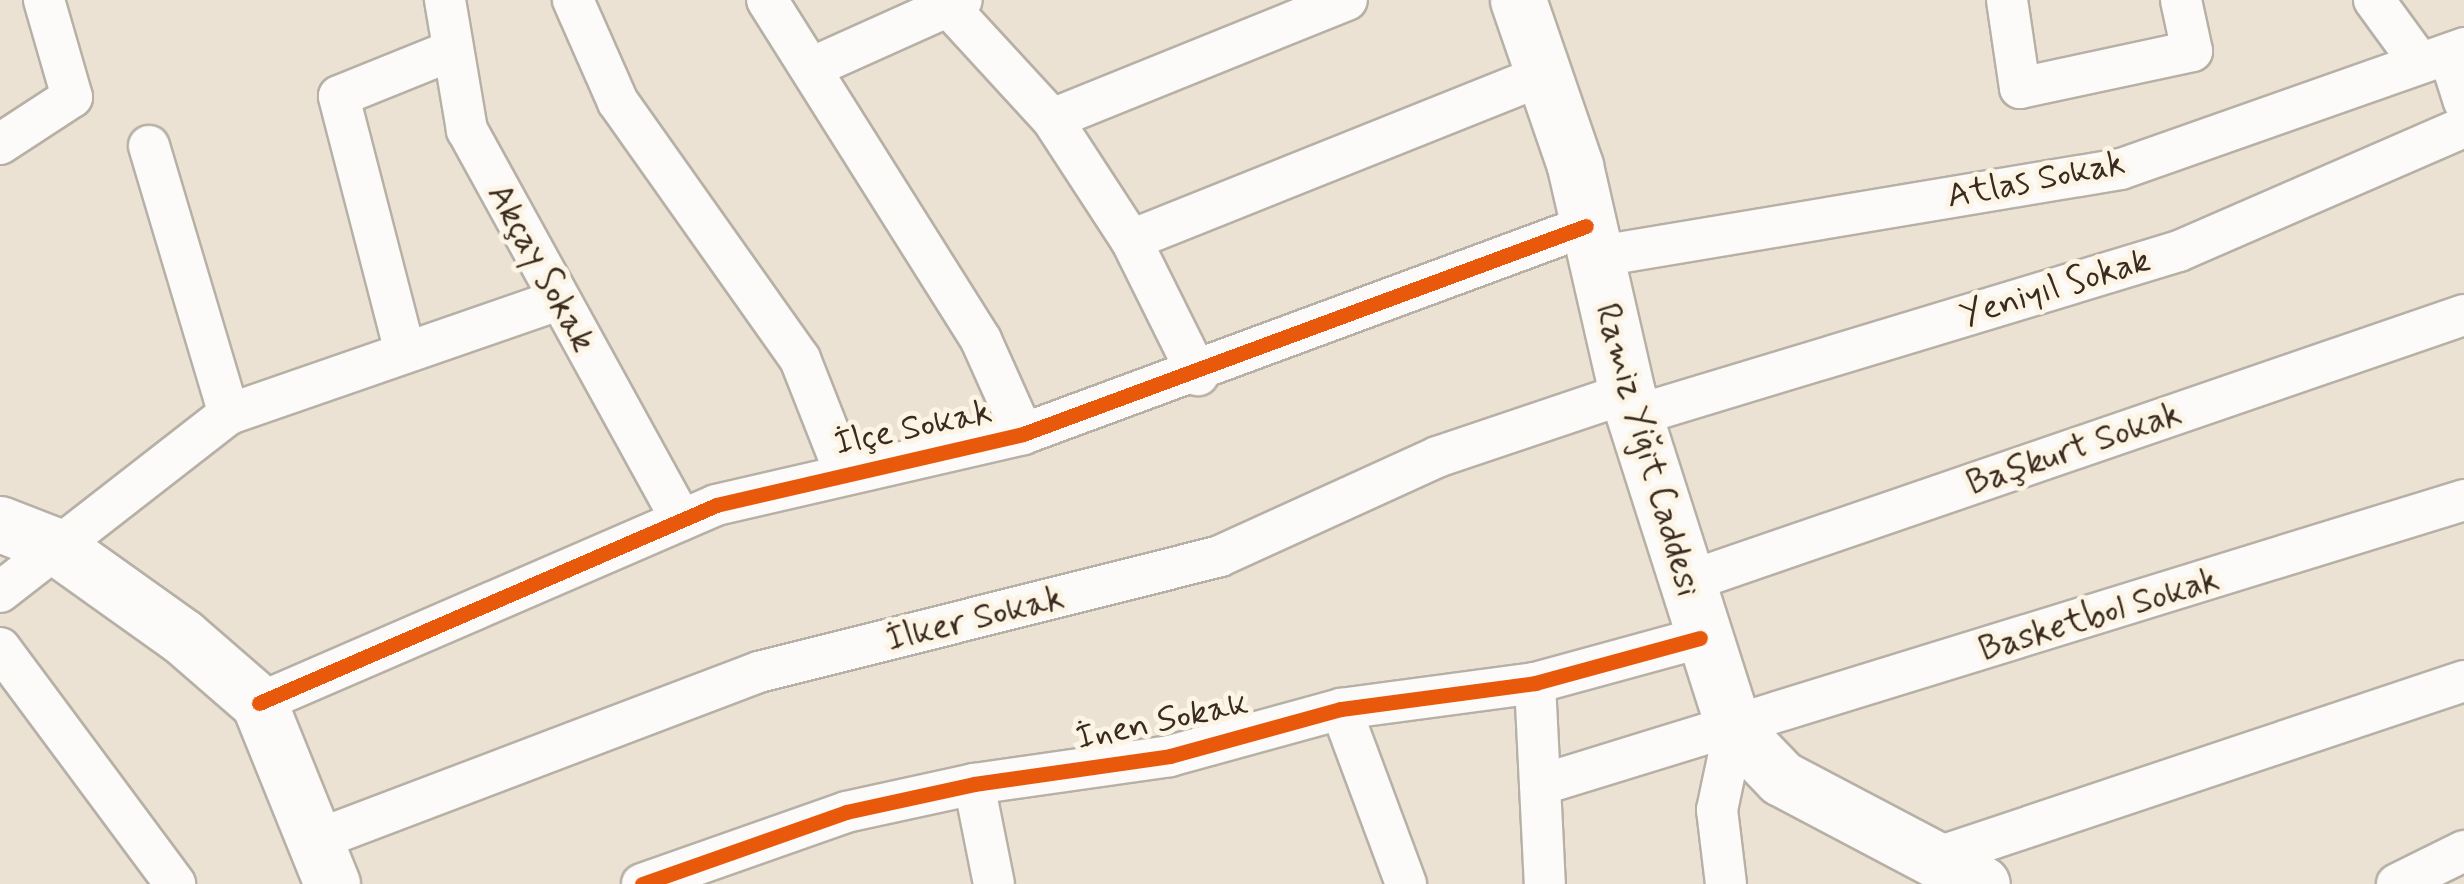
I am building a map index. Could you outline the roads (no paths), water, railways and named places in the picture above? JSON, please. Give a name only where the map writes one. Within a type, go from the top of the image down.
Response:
[{"type":"main road","name":"Ramiz Yiğit Caddesi","points":[[1518,0],[1547,74],[1630,404],[1700,638],[1734,729],[1781,778],[1982,884]]},
{"type":"main road","points":[[0,524],[54,546],[184,637],[259,702],[326,862]]},
{"type":"street","points":[[0,144],[72,96],[44,0]]},
{"type":"street","name":"Akçay Sokak","points":[[445,0],[466,130],[681,520]]},
{"type":"street","points":[[573,0],[618,102],[800,359],[844,473]]},
{"type":"street","points":[[767,0],[813,67],[981,340],[1023,434]]},
{"type":"street","points":[[1052,119],[1347,0]]},
{"type":"street","points":[[2007,0],[2020,88],[2192,52],[2181,0]]},
{"type":"street","points":[[2374,0],[2444,55],[2464,102]]},
{"type":"street","points":[[813,67],[954,3],[1052,119],[1131,240],[1198,375]]},
{"type":"street","points":[[404,352],[339,96],[454,50]]},
{"type":"street","name":"Atlas Sokak","points":[[1590,242],[2121,169],[2444,55]]},
{"type":"street","points":[[1131,240],[1547,74]]},
{"type":"street","name":"Yeniyıl Sokak","points":[[1630,404],[2178,251],[2464,127]]},
{"type":"street","points":[[149,146],[229,414]]},
{"type":"street","name":"İlçe Sokak","points":[[259,702],[716,505],[1023,434],[1590,242]]},
{"type":"street","points":[[0,592],[54,546],[229,414],[558,300]]},
{"type":"street","name":"Başkurt Sokak","points":[[1684,583],[2464,315]]},
{"type":"street","name":"İlker Sokak","points":[[326,862],[759,672],[1220,556],[1438,457],[1630,404]]},
{"type":"street","name":"Basketbol Sokak","points":[[1540,786],[2464,500]]},
{"type":"street","name":"İnen Sokak","points":[[642,884],[846,812],[974,784],[1170,756],[1341,708],[1535,684],[1700,638]]},
{"type":"street","points":[[0,648],[175,884]]},
{"type":"street","points":[[1934,858],[2464,681]]},
{"type":"street","points":[[1535,684],[1545,884]]},
{"type":"street","points":[[1341,708],[1406,884]]},
{"type":"street","points":[[1726,884],[1717,810],[1734,729]]},
{"type":"street","points":[[974,784],[986,882]]},
{"type":"street","points":[[2397,884],[2464,851]]}]
